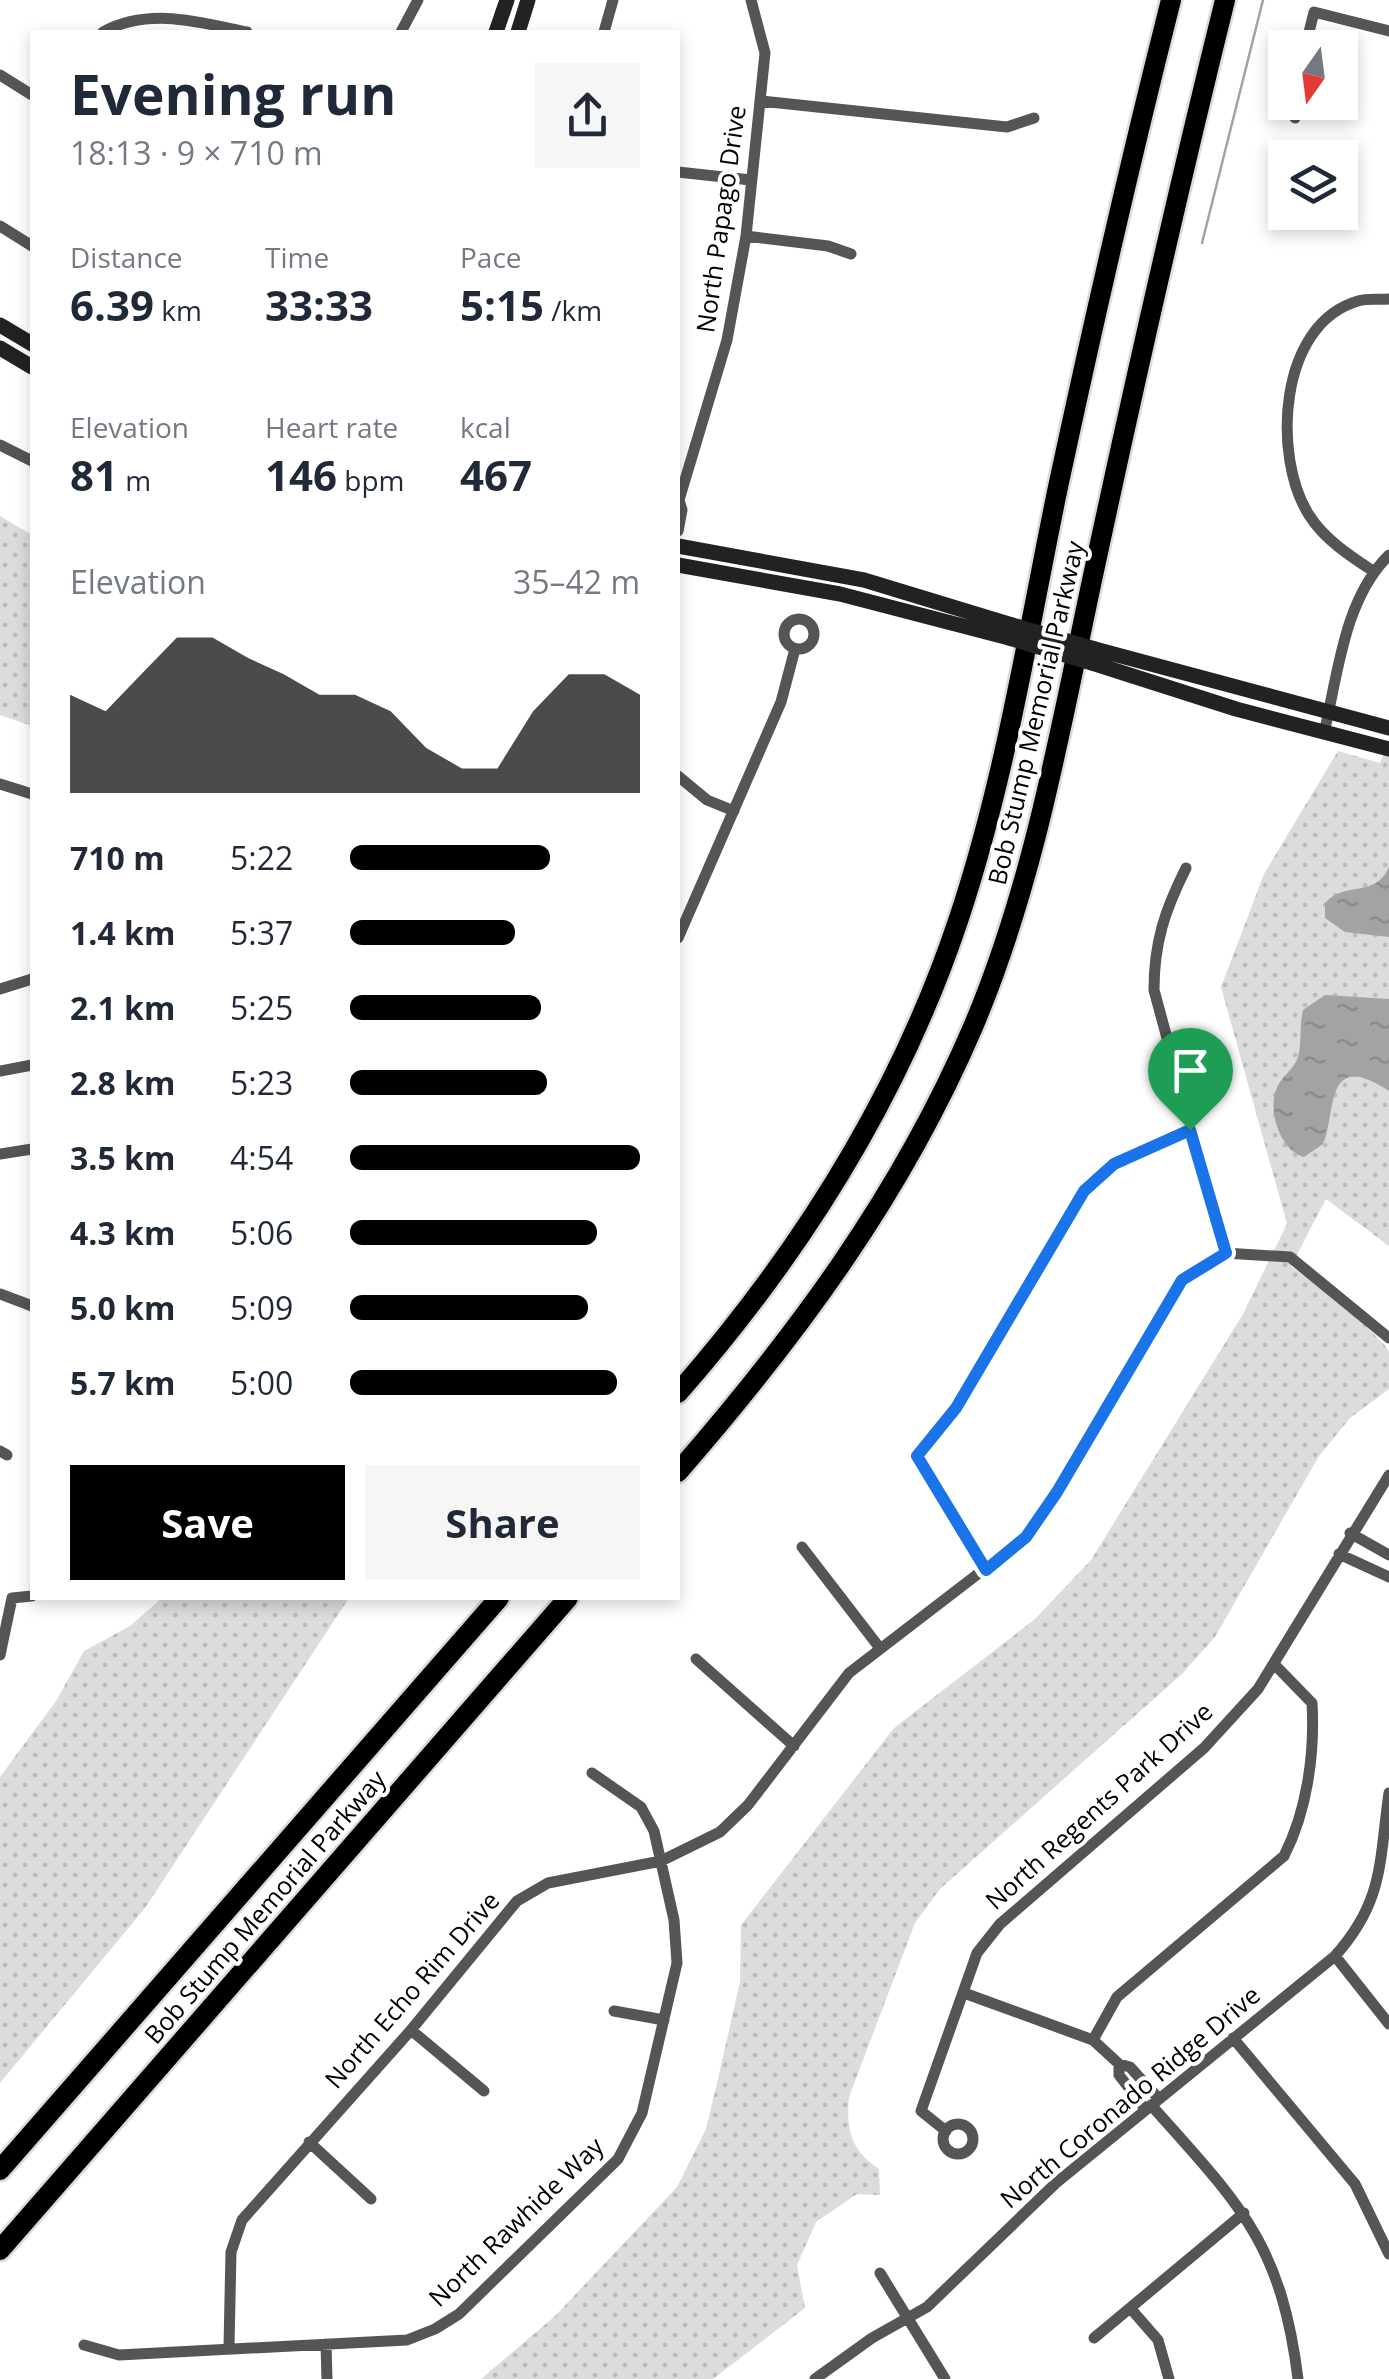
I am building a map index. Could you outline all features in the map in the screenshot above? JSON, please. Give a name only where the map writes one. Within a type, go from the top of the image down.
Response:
[{"type":"highway","name":"Bob Stump Memorial Parkway","points":[[680,1390],[778,1268],[850,1157],[909,1043],[957,924],[995,791],[1105,269],[1171,0]]},
{"type":"highway","name":"Bob Stump Memorial Parkway","points":[[680,1470],[760,1377],[842,1269],[929,1122],[988,989],[1041,818],[1164,248],[1225,0]]},
{"type":"highway","name":"Bob Stump Memorial Parkway","points":[[0,2170],[497,1600]]},
{"type":"highway","name":"Bob Stump Memorial Parkway","points":[[0,2250],[566,1600]]},
{"type":"street","points":[[402,30],[418,0]]},
{"type":"street","points":[[497,30],[507,0]]},
{"type":"street","points":[[519,30],[528,0]]},
{"type":"street","points":[[605,30],[613,0]]},
{"type":"street","name":"North Papago Drive","points":[[683,462],[727,340],[746,236],[765,53],[750,0]]},
{"type":"street","points":[[1310,30],[1314,12],[1389,31]]},
{"type":"street","points":[[109,30],[150,18],[190,20],[238,30]]},
{"type":"street","points":[[0,75],[30,94]]},
{"type":"street","points":[[761,101],[1008,127],[1034,118]]},
{"type":"street","points":[[680,172],[752,180]]},
{"type":"street","points":[[0,226],[30,245]]},
{"type":"street","points":[[746,236],[828,246],[851,254]]},
{"type":"street","points":[[1373,571],[1341,550],[1310,518],[1293,482],[1285,442],[1298,357],[1316,330],[1358,301],[1389,299]]},
{"type":"street","points":[[0,325],[30,343]]},
{"type":"street","points":[[0,348],[30,365]]},
{"type":"street","points":[[0,445],[30,460]]},
{"type":"street","points":[[680,546],[864,580],[1324,734],[1389,749]]},
{"type":"street","points":[[1324,734],[1357,602],[1373,571],[1389,555]]},
{"type":"street","points":[[680,565],[840,594],[1010,631]]},
{"type":"street","points":[[680,932],[781,702],[795,649]]},
{"type":"street","points":[[1094,656],[1389,728]]},
{"type":"street","points":[[680,778],[707,800],[734,811]]},
{"type":"street","points":[[0,784],[30,793]]},
{"type":"street","points":[[1186,868],[1162,917],[1154,990],[1226,1253],[1290,1257],[1389,1338]]},
{"type":"street","points":[[0,988],[30,980]]},
{"type":"street","points":[[0,1071],[30,1065]]},
{"type":"street","points":[[986,1570],[917,1456],[935,1440],[966,1394],[1084,1191],[1114,1164],[1190,1130]]},
{"type":"street","points":[[0,1154],[30,1149]]},
{"type":"street","name":"North Echo Rim Drive","points":[[229,2346],[231,2252],[242,2220],[411,2030],[518,1901],[548,1883],[662,1861],[720,1832],[850,1673],[1026,1537],[1057,1492],[1182,1280],[1226,1253]]},
{"type":"street","points":[[0,1294],[30,1305]]},
{"type":"street","name":"North Regents Park Drive","points":[[946,2130],[921,2111],[977,1953],[1000,1924],[1204,1748],[1258,1690],[1389,1474]]},
{"type":"street","points":[[1350,1533],[1389,1555]]},
{"type":"street","points":[[802,1547],[879,1647]]},
{"type":"street","points":[[1339,1554],[1389,1577]]},
{"type":"street","points":[[0,1655],[6,1598]]},
{"type":"street","points":[[696,1659],[794,1746]]},
{"type":"street","points":[[1093,2040],[1116,1997],[1284,1856],[1297,1830],[1309,1768],[1312,1703],[1274,1665]]},
{"type":"street","name":"North Rawhide Way","points":[[84,2345],[119,2355],[229,2346],[407,2340],[459,2314],[618,2159],[642,2113],[677,1962],[674,1920],[654,1832],[641,1807],[592,1773]]},
{"type":"street","name":"North Coronado Ridge Drive","points":[[815,2379],[927,2307],[1056,2183],[1335,1956],[1362,1925],[1374,1896],[1389,1793]]},
{"type":"street","points":[[1335,1956],[1389,2024]]},
{"type":"street","points":[[964,1993],[1093,2040],[1119,2064],[1130,2067],[1152,2105],[1244,2213],[1283,2293],[1298,2379]]},
{"type":"street","points":[[614,2011],[664,2020]]},
{"type":"street","points":[[411,2030],[484,2091]]},
{"type":"street","points":[[1234,2038],[1355,2184],[1389,2254]]},
{"type":"street","points":[[309,2142],[371,2199]]},
{"type":"street","points":[[1094,2338],[1244,2213]]},
{"type":"street","points":[[880,2273],[945,2379]]},
{"type":"street","points":[[1131,2309],[1158,2340],[1169,2379]]},
{"type":"street","points":[[326,2344],[327,2379]]},
{"type":"shaded area","points":[[0,516],[30,534],[30,725],[0,715]]},
{"type":"shaded area","points":[[1389,739],[1389,1246],[1326,1199],[1291,1266],[1346,1307],[1384,1344],[1389,1351],[1389,1389],[1350,1418],[1319,1456],[1215,1637],[1182,1674],[940,1889],[915,1923],[849,2097],[852,2138],[862,2155],[879,2169],[880,2195],[857,2194],[816,2222],[797,2265],[805,2308],[713,2379],[481,2379],[555,2316],[677,2187],[706,2129],[740,1982],[741,1925],[894,1728],[1035,1619],[1091,1560],[1243,1314],[1287,1224],[1221,987],[1264,874],[1338,751],[1380,763]]},
{"type":"shaded area","points":[[160,1600],[348,1600],[145,1908],[0,2083],[0,1777],[56,1701],[84,1651],[130,1626]]},
{"type":"water","points":[[1389,867],[1389,937],[1345,932],[1325,918],[1325,903],[1333,896],[1376,883]]},
{"type":"water","points":[[1325,995],[1389,999],[1389,1091],[1368,1079],[1353,1076],[1343,1081],[1336,1090],[1323,1144],[1304,1157],[1282,1139],[1274,1099],[1278,1085],[1298,1057],[1303,1010]]},
{"type":"waterway","points":[[1202,243],[1263,0]]},
{"type":"route","points":[[1190,1130],[1226,1253],[1208,1260],[1182,1280],[1057,1492],[1026,1537],[986,1570],[917,1456],[935,1440],[1003,1334],[1084,1191],[1114,1164],[1190,1130]]}]
